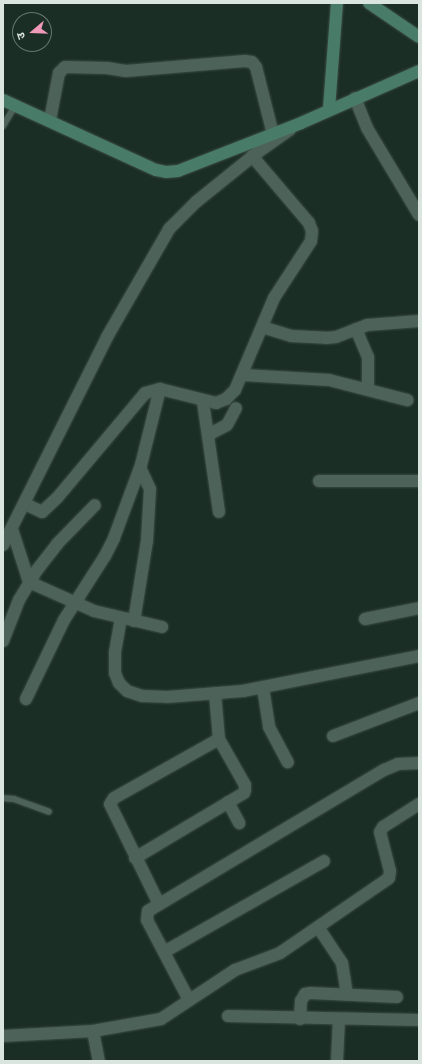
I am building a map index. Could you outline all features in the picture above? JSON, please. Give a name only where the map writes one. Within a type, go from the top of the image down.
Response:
[{"type":"street","points":[[329,109],[337,3]]},
{"type":"street","points":[[369,3],[419,37]]},
{"type":"street","points":[[50,120],[60,73],[65,67],[107,68],[126,71],[245,61],[252,62],[256,67],[273,134]]},
{"type":"street","points":[[3,100],[50,120],[156,170],[166,172],[178,171],[301,123],[329,109],[419,71]]},
{"type":"street","points":[[355,98],[367,128],[419,215]]},
{"type":"street","points":[[3,545],[25,504],[107,337],[169,229],[196,202],[252,156],[301,123]]},
{"type":"street","points":[[25,504],[42,512],[57,498],[145,393],[160,389],[203,402],[216,403],[226,399],[243,375],[274,298],[311,241],[312,231],[309,223],[252,156]]},
{"type":"street","points":[[262,327],[291,336],[326,338],[336,337],[356,329],[387,322],[419,321]]},
{"type":"street","points":[[356,329],[368,357],[368,389]]},
{"type":"street","points":[[243,375],[308,377],[368,389],[407,400]]},
{"type":"street","points":[[26,699],[74,603],[105,556],[140,468],[160,389]]},
{"type":"street","points":[[203,402],[219,512]]},
{"type":"street","points":[[208,436],[227,425],[236,408]]},
{"type":"street","points":[[134,620],[147,541],[150,489],[140,468]]},
{"type":"street","points":[[319,481],[419,481]]},
{"type":"street","points":[[3,641],[30,582],[57,544],[95,505]]},
{"type":"street","points":[[12,529],[30,582],[74,603],[121,618],[162,626]]},
{"type":"street","points":[[365,619],[419,608]]},
{"type":"street","points":[[121,618],[115,652],[115,673],[119,683],[127,691],[142,696],[167,697],[263,688],[419,656]]},
{"type":"street","points":[[263,688],[269,727],[288,762]]},
{"type":"street","points":[[135,858],[244,793],[245,785],[219,739],[215,693]]},
{"type":"street","points":[[333,736],[419,703]]},
{"type":"street","points":[[159,904],[110,808],[111,800],[219,739]]},
{"type":"street","points":[[189,1000],[146,916],[159,904],[384,770],[398,764],[419,763]]},
{"type":"street","points":[[228,802],[239,823]]},
{"type":"street","points":[[3,1036],[93,1031],[161,1019],[235,970],[280,953],[389,878],[390,871],[380,832],[383,827],[419,804]]},
{"type":"street","points":[[164,952],[324,861]]},
{"type":"street","points":[[318,927],[342,963],[347,995]]},
{"type":"street","points":[[300,1019],[301,1001],[305,994],[397,997]]},
{"type":"street","points":[[228,1016],[300,1019],[419,1020]]},
{"type":"street","points":[[337,1061],[339,1019]]},
{"type":"street","points":[[93,1031],[99,1061]]},
{"type":"lane","points":[[3,126],[15,106]]},
{"type":"lane","points":[[3,798],[14,799],[49,812]]}]
